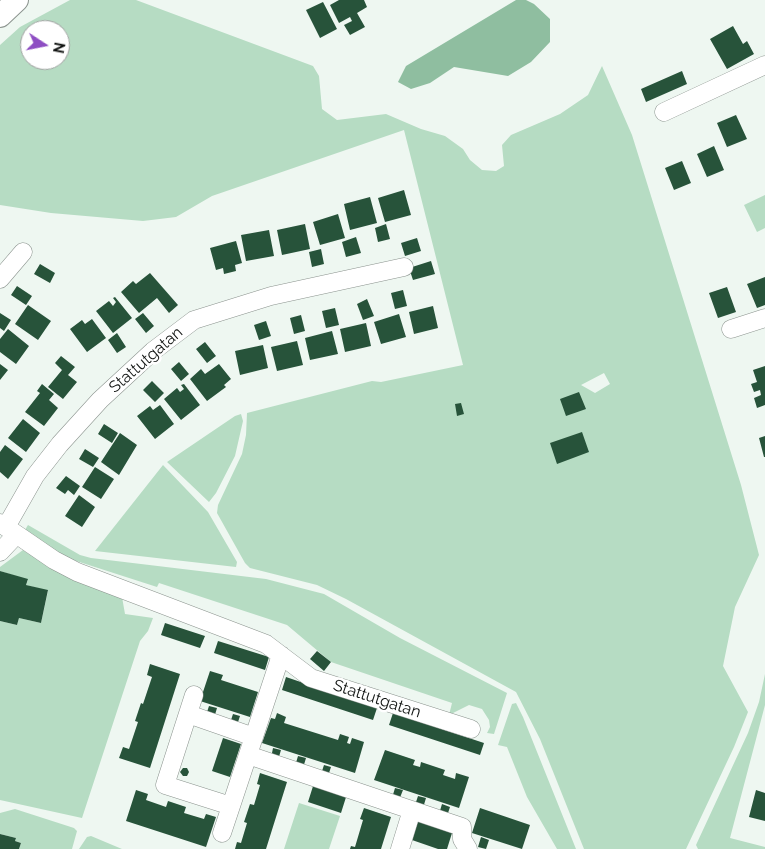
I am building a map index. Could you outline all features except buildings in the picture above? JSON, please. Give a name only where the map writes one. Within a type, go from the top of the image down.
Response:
[{"type":"street","points":[[0,16],[17,0]]},
{"type":"street","points":[[664,112],[765,65]]},
{"type":"street","points":[[0,280],[23,252]]},
{"type":"street","name":"Stattutgatan","points":[[0,552],[7,528],[36,476],[87,414],[153,351],[194,320],[271,296],[404,267]]},
{"type":"street","points":[[731,329],[765,318]]},
{"type":"street","name":"Stattutgatan","points":[[7,528],[77,572],[266,644],[311,678],[471,729]]},
{"type":"street","points":[[222,833],[281,655]]},
{"type":"street","points":[[194,695],[165,785],[231,806]]},
{"type":"street","points":[[188,714],[254,737]]},
{"type":"street","points":[[248,755],[462,827],[462,838],[468,849]]},
{"type":"street","points":[[400,849],[412,810]]},
{"type":"shaded area","points":[[70,0],[136,0],[313,66],[319,76],[322,109],[337,120],[386,114],[421,129],[445,136],[463,149],[470,160],[482,170],[496,171],[504,166],[502,145],[511,135],[560,114],[588,95],[602,66],[632,135],[741,485],[759,555],[735,607],[723,666],[748,712],[734,747],[686,849],[584,849],[540,739],[516,692],[317,585],[250,568],[245,563],[217,513],[218,505],[242,454],[246,435],[247,413],[372,381],[381,382],[463,365],[404,130],[212,196],[176,217],[143,221],[51,213],[0,205],[0,45],[20,27],[20,70],[70,70],[70,20],[33,20]],"holes":[[[604,373],[610,384],[595,393],[581,385]]]},
{"type":"shaded area","points":[[516,0],[526,0],[534,4],[550,19],[550,42],[531,62],[508,76],[454,67],[430,83],[411,89],[398,82],[406,66]]},
{"type":"shaded area","points":[[765,195],[765,228],[757,232],[744,205]]},
{"type":"shaded area","points":[[241,414],[243,421],[235,456],[216,493],[209,502],[167,462],[235,416]]},
{"type":"shaded area","points":[[163,465],[208,512],[237,562],[236,567],[95,551]]},
{"type":"shaded area","points":[[28,525],[80,555],[91,558],[266,579],[324,594],[400,638],[507,693],[494,734],[487,733],[490,727],[489,720],[482,709],[469,705],[449,715],[452,703],[331,662],[287,625],[159,583],[157,587],[67,558],[23,533]]},
{"type":"shaded area","points":[[23,550],[46,565],[122,597],[125,614],[153,618],[148,631],[140,641],[82,818],[0,800],[0,621],[17,625],[19,618],[41,623],[48,591],[26,585],[28,580],[0,571],[0,567]]},
{"type":"shaded area","points":[[765,674],[765,705],[730,838],[765,847],[765,849],[698,849],[696,845],[748,733],[759,702]]},
{"type":"shaded area","points":[[516,703],[576,849],[557,849],[527,797],[507,747],[498,745],[512,704]]},
{"type":"shaded area","points":[[299,803],[340,816],[329,849],[284,849]]},
{"type":"shaded area","points":[[15,809],[74,828],[77,831],[72,849],[19,849],[21,843],[15,841],[16,838],[0,834],[0,813]]},
{"type":"shaded area","points":[[91,836],[122,849],[79,849],[87,837]]}]
